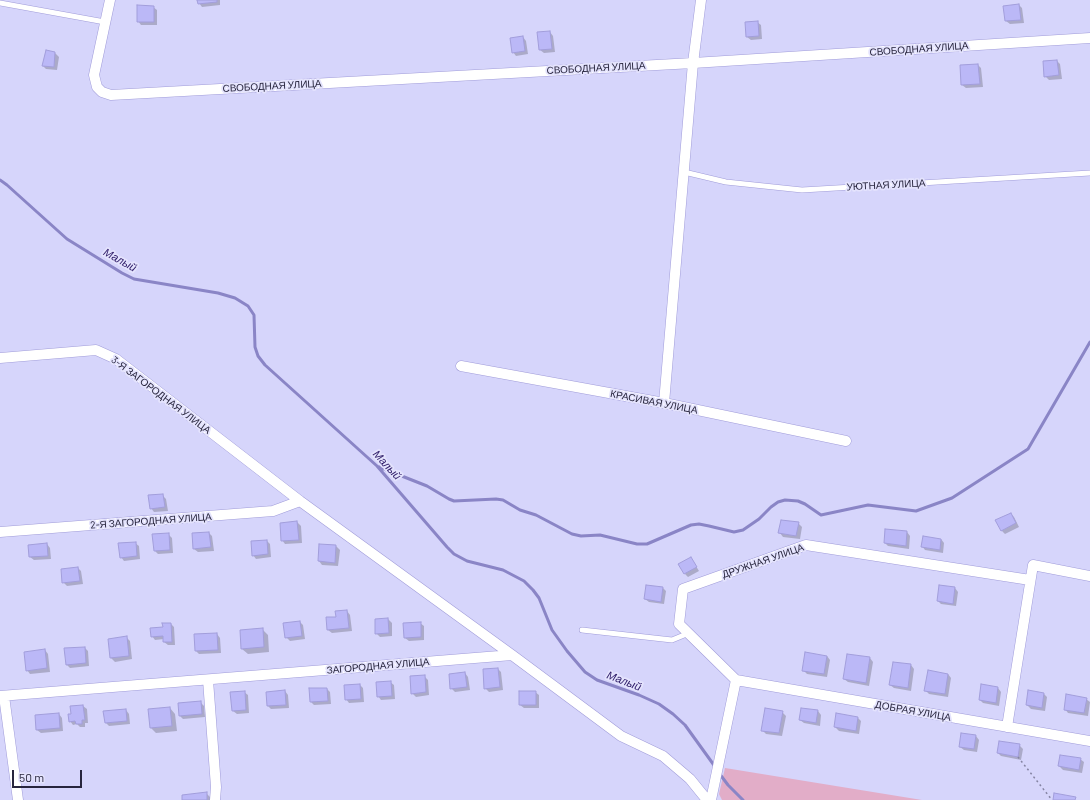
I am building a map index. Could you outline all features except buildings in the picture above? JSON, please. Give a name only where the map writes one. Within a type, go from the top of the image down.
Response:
[{"type":"street","points":[[105,22],[110,0]]},
{"type":"street","points":[[664,403],[694,63],[702,0]]},
{"type":"street","name":"СВОБОДНАЯ УЛИЦА","points":[[105,22],[94,75],[97,87],[102,92],[111,95],[694,63],[1090,38]]},
{"type":"street","name":"3-Я ЗАГОРОДНАЯ УЛИЦА","points":[[0,358],[96,350],[116,359],[300,501],[512,655]]},
{"type":"street","name":"КРАСИВАЯ УЛИЦА","points":[[462,366],[664,403],[846,441]]},
{"type":"street","name":"2-Я ЗАГОРОДНАЯ УЛИЦА","points":[[0,532],[273,512],[300,501]]},
{"type":"street","name":"ДРУЖНАЯ УЛИЦА","points":[[736,680],[680,624],[683,589],[806,545],[1030,580]]},
{"type":"street","points":[[1007,727],[1033,566],[1090,576]]},
{"type":"street","points":[[512,655],[621,736],[663,756],[690,779],[707,800]]},
{"type":"street","name":"ЗАГОРОДНАЯ УЛИЦА","points":[[2,696],[512,655]]},
{"type":"street","points":[[208,680],[216,788],[215,800]]},
{"type":"street","points":[[711,800],[736,680]]},
{"type":"street","name":"ДОБРАЯ УЛИЦА","points":[[736,680],[1090,741]]},
{"type":"street","points":[[2,696],[18,800]]},
{"type":"lane","points":[[0,3],[105,22]]},
{"type":"lane","name":"УЮТНАЯ УЛИЦА","points":[[684,172],[726,182],[802,190],[1090,173]]},
{"type":"lane","points":[[582,630],[672,640],[689,633]]},
{"type":"path","points":[[1018,757],[1052,800]]},
{"type":"shaded area","points":[[725,768],[922,800],[722,800],[719,794]]},
{"type":"waterway","name":"Малый","points":[[0,180],[67,239],[122,273],[134,279],[218,293],[235,298],[248,306],[254,315],[255,347],[258,356],[265,365],[377,466],[454,554],[467,561],[503,570],[524,581],[539,598],[552,630],[585,672],[597,680],[659,704],[673,714],[685,725],[716,768]]},
{"type":"waterway","points":[[379,467],[427,486],[454,501],[503,500],[520,510],[536,515],[572,534],[581,536],[600,535],[637,544],[647,544],[691,525],[699,524],[734,532],[743,530],[759,519],[771,507],[778,502],[785,500],[798,501],[821,515],[868,505],[916,511],[952,498],[1028,449],[1090,342]]},
{"type":"waterway","name":"Малый","points":[[719,773],[728,785],[743,800]]}]
